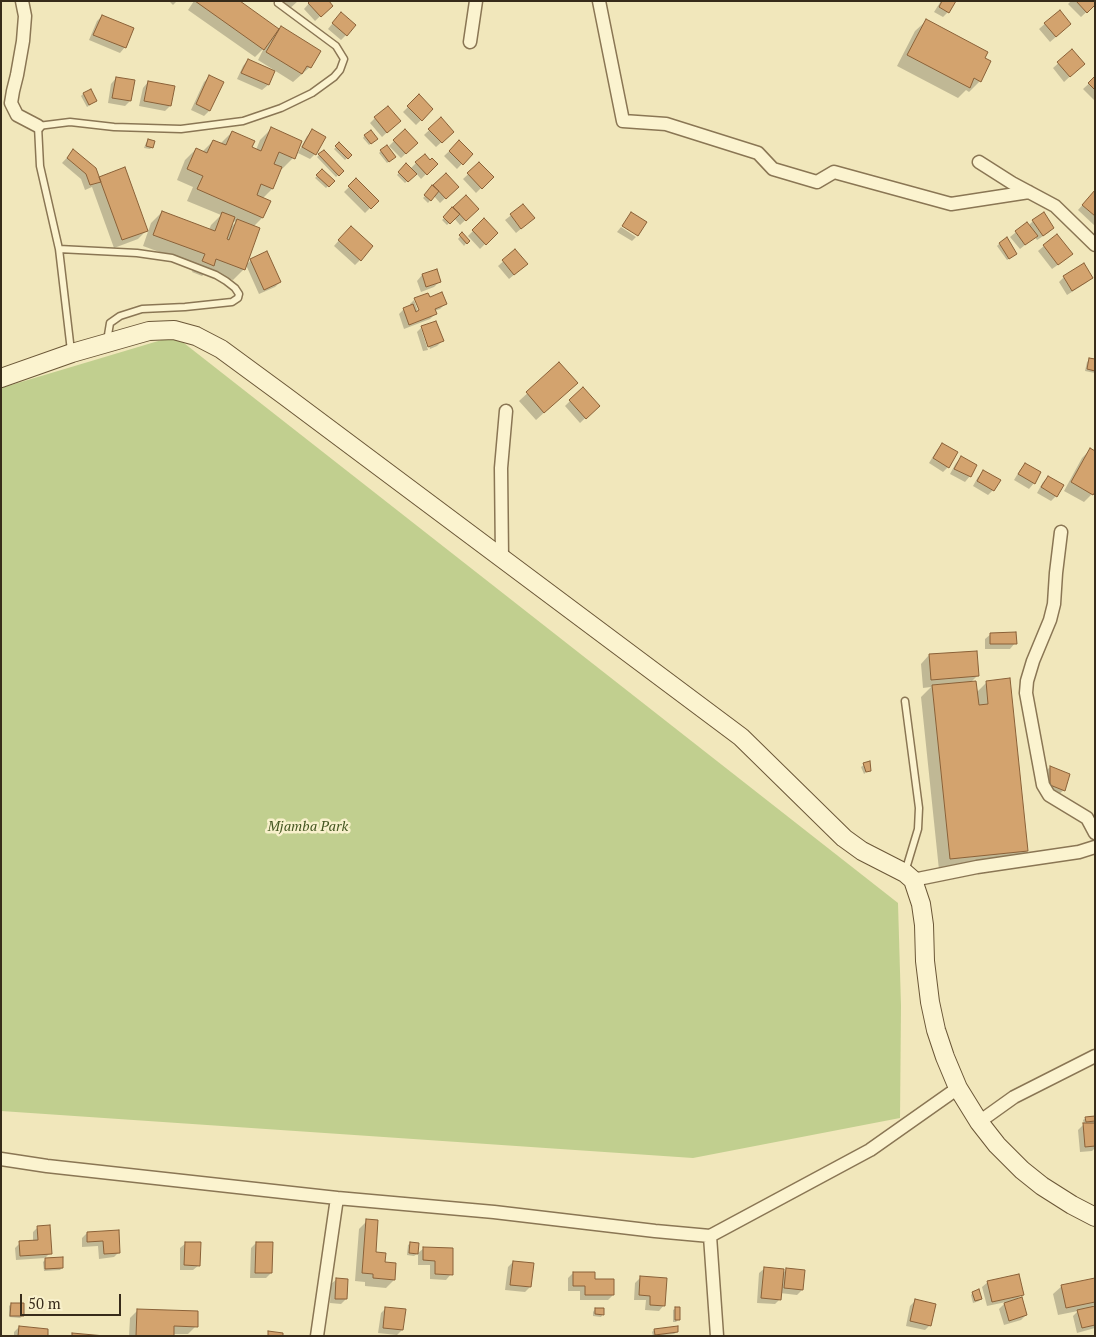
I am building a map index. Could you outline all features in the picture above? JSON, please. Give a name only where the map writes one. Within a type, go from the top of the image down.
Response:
[{"type":"main road","points":[[1,378],[72,353],[149,331],[174,330],[196,336],[221,349],[741,738],[844,838],[862,851],[909,876],[921,904],[924,925],[925,961],[930,1002],[936,1030],[945,1058],[958,1088],[979,1122],[997,1145],[1022,1170],[1042,1186],[1095,1217]]},
{"type":"street","points":[[22,1],[25,16],[23,41],[11,103],[17,115],[38,126]]},
{"type":"street","points":[[470,42],[476,1]]},
{"type":"street","points":[[599,1],[623,121],[666,124],[758,153],[773,168],[817,182],[834,172],[951,204],[1029,192]]},
{"type":"street","points":[[979,162],[1055,206],[1095,245]]},
{"type":"street","points":[[502,558],[501,468],[506,411]]},
{"type":"street","points":[[1061,532],[1054,604],[1050,620],[1033,661],[1026,693],[1043,785],[1049,795],[1087,818],[1095,833]]},
{"type":"street","points":[[909,876],[1079,852],[1095,847]]},
{"type":"street","points":[[979,1122],[1014,1097],[1095,1056]]},
{"type":"street","points":[[1,1159],[47,1166],[337,1198],[494,1212],[710,1236],[870,1150],[958,1088]]},
{"type":"street","points":[[317,1336],[337,1198]]},
{"type":"street","points":[[710,1236],[718,1336]]},
{"type":"lane","points":[[72,353],[59,249],[40,166],[38,126],[70,122],[114,127],[181,129],[243,120],[281,108],[312,92],[334,77],[340,70],[344,59],[336,46],[278,3]]},
{"type":"lane","points":[[59,249],[172,258],[226,280],[239,294],[238,298],[232,302],[142,309],[120,316],[110,323],[107,343]]},
{"type":"lane","points":[[905,701],[919,808],[918,829],[909,876]]},
{"type":"green space","name":"Mjamba Park","points":[[175,336],[898,903],[901,1006],[900,1118],[693,1158],[1,1111],[1,388]]},
{"type":"building","points":[[195,1],[240,1],[279,29],[264,50]]},
{"type":"building","points":[[310,1],[329,1],[333,6],[321,17],[308,3]]},
{"type":"building","points":[[942,1],[956,1],[949,13],[939,7]]},
{"type":"building","points":[[1076,1],[1095,1],[1095,5],[1087,13]]},
{"type":"building","points":[[1060,10],[1071,24],[1056,37],[1044,23]]},
{"type":"building","points":[[341,12],[356,25],[347,36],[332,23]]},
{"type":"building","points":[[102,15],[134,28],[126,48],[93,35]]},
{"type":"building","points":[[926,19],[988,52],[985,58],[991,61],[981,82],[974,78],[970,88],[907,55]]},
{"type":"building","points":[[281,26],[321,51],[311,68],[307,66],[302,74],[266,52]]},
{"type":"building","points":[[1072,49],[1085,64],[1070,77],[1057,62]]},
{"type":"building","points":[[248,59],[275,71],[269,85],[241,73]]},
{"type":"building","points":[[209,75],[224,82],[210,111],[196,104]]},
{"type":"building","points":[[1095,76],[1095,90],[1088,83]]},
{"type":"building","points":[[116,77],[135,80],[131,101],[112,98]]},
{"type":"building","points":[[148,81],[175,86],[171,106],[144,101]]},
{"type":"building","points":[[91,89],[97,101],[89,105],[83,93]]},
{"type":"building","points":[[419,94],[433,109],[422,121],[407,106]]},
{"type":"building","points":[[388,106],[401,121],[387,133],[374,117]]},
{"type":"building","points":[[441,117],[454,132],[442,143],[428,129]]},
{"type":"building","points":[[271,127],[302,141],[295,159],[279,152],[274,164],[282,167],[273,189],[261,184],[257,195],[271,201],[263,218],[197,189],[203,176],[187,169],[196,148],[207,153],[213,140],[226,145],[232,131],[255,141],[252,147],[261,151]]},
{"type":"building","points":[[312,129],[326,137],[316,155],[302,147]]},
{"type":"building","points":[[405,129],[418,143],[406,154],[393,140]]},
{"type":"building","points":[[371,130],[378,139],[371,144],[364,135]]},
{"type":"building","points":[[148,139],[155,141],[153,148],[146,146]]},
{"type":"building","points":[[459,140],[473,154],[463,165],[449,151]]},
{"type":"building","points":[[339,142],[352,155],[348,159],[335,146]]},
{"type":"building","points":[[387,145],[396,157],[389,162],[380,150]]},
{"type":"building","points":[[73,149],[96,168],[101,182],[90,185],[86,174],[67,158]]},
{"type":"building","points":[[324,150],[344,171],[339,176],[318,154]]},
{"type":"building","points":[[425,154],[430,160],[432,158],[438,164],[427,175],[415,162]]},
{"type":"building","points":[[479,162],[494,177],[482,189],[467,173]]},
{"type":"building","points":[[406,163],[417,174],[408,182],[398,172]]},
{"type":"building","points":[[125,167],[148,231],[122,240],[99,177]]},
{"type":"building","points":[[322,169],[335,181],[329,187],[316,175]]},
{"type":"building","points":[[446,173],[459,187],[446,199],[433,185]]},
{"type":"building","points":[[356,178],[379,201],[371,209],[348,186]]},
{"type":"building","points":[[432,185],[439,191],[431,201],[424,195]]},
{"type":"building","points":[[1095,190],[1095,216],[1082,205]]},
{"type":"building","points":[[466,195],[479,209],[466,221],[453,207]]},
{"type":"building","points":[[523,204],[535,218],[521,229],[510,214]]},
{"type":"building","points":[[452,207],[460,214],[450,224],[443,217]]},
{"type":"building","points":[[162,211],[215,231],[222,212],[235,217],[227,239],[229,240],[237,219],[260,228],[245,270],[216,259],[214,266],[202,261],[205,254],[153,235]]},
{"type":"building","points":[[631,212],[647,222],[638,236],[622,226]]},
{"type":"building","points":[[1044,212],[1054,228],[1043,236],[1032,220]]},
{"type":"building","points":[[484,218],[498,233],[486,245],[472,230]]},
{"type":"building","points":[[1027,222],[1038,236],[1025,245],[1015,231]]},
{"type":"building","points":[[351,226],[373,246],[361,261],[338,240]]},
{"type":"building","points":[[462,232],[470,241],[467,244],[459,235]]},
{"type":"building","points":[[1057,234],[1073,254],[1058,265],[1043,245]]},
{"type":"building","points":[[1007,237],[1017,254],[1009,259],[999,243]]},
{"type":"building","points":[[515,249],[528,264],[514,275],[502,260]]},
{"type":"building","points":[[267,251],[281,282],[264,290],[250,259]]},
{"type":"building","points":[[1084,263],[1093,278],[1072,291],[1063,276]]},
{"type":"building","points":[[437,269],[441,282],[426,287],[422,274]]},
{"type":"building","points":[[442,292],[447,304],[435,309],[437,314],[409,325],[403,308],[413,304],[416,312],[419,310],[414,298],[428,293],[430,297]]},
{"type":"building","points":[[436,321],[444,341],[428,347],[421,326]]},
{"type":"building","points":[[1089,358],[1095,359],[1095,371],[1087,369]]},
{"type":"building","points":[[559,362],[578,383],[544,413],[526,392]]},
{"type":"building","points":[[583,387],[600,406],[586,419],[569,400]]},
{"type":"building","points":[[942,443],[958,452],[949,468],[933,458]]},
{"type":"building","points":[[1090,448],[1095,451],[1095,492],[1093,495],[1071,482]]},
{"type":"building","points":[[961,456],[977,465],[971,477],[954,469]]},
{"type":"building","points":[[1025,463],[1041,472],[1035,484],[1018,474]]},
{"type":"building","points":[[983,470],[1001,480],[994,491],[977,481]]},
{"type":"building","points":[[1048,476],[1064,485],[1057,497],[1041,487]]},
{"type":"building","points":[[1016,632],[1017,644],[990,644],[990,633]]},
{"type":"building","points":[[977,651],[979,676],[931,680],[929,654]]},
{"type":"building","points":[[1010,678],[1028,851],[950,859],[932,685],[976,681],[979,705],[988,704],[986,681]]},
{"type":"building","points":[[870,761],[871,771],[866,772],[863,763]]},
{"type":"building","points":[[1050,766],[1070,774],[1065,791],[1050,785]]},
{"type":"building","points":[[1095,1116],[1095,1121],[1086,1122],[1085,1117]]},
{"type":"building","points":[[1083,1123],[1095,1123],[1095,1146],[1085,1147]]},
{"type":"building","points":[[366,1219],[378,1220],[376,1252],[386,1253],[385,1262],[396,1263],[395,1280],[373,1278],[373,1274],[362,1273]]},
{"type":"building","points":[[50,1225],[52,1254],[20,1256],[19,1241],[38,1240],[37,1226]]},
{"type":"building","points":[[119,1230],[120,1253],[104,1254],[103,1241],[87,1242],[87,1232]]},
{"type":"building","points":[[185,1242],[201,1242],[200,1266],[184,1265]]},
{"type":"building","points":[[256,1242],[273,1242],[272,1273],[255,1273]]},
{"type":"building","points":[[410,1242],[419,1243],[418,1254],[409,1253]]},
{"type":"building","points":[[423,1247],[453,1248],[453,1275],[435,1274],[435,1261],[423,1260]]},
{"type":"building","points":[[63,1257],[63,1268],[45,1269],[45,1258]]},
{"type":"building","points":[[513,1261],[534,1263],[531,1287],[510,1285]]},
{"type":"building","points":[[764,1267],[784,1269],[781,1300],[761,1298]]},
{"type":"building","points":[[786,1268],[805,1270],[803,1290],[784,1288]]},
{"type":"building","points":[[573,1272],[595,1272],[595,1279],[614,1279],[614,1295],[585,1295],[585,1286],[573,1286]]},
{"type":"building","points":[[1019,1274],[1024,1295],[992,1302],[987,1281]]},
{"type":"building","points":[[640,1276],[667,1278],[665,1306],[650,1305],[650,1296],[639,1295]]},
{"type":"building","points":[[336,1278],[348,1279],[347,1299],[335,1299]]},
{"type":"building","points":[[1095,1278],[1095,1302],[1066,1308],[1061,1285]]},
{"type":"building","points":[[979,1289],[982,1299],[975,1301],[972,1292]]},
{"type":"building","points":[[1022,1297],[1027,1315],[1009,1321],[1004,1303]]},
{"type":"building","points":[[915,1299],[936,1304],[931,1326],[910,1321]]},
{"type":"building","points":[[11,1303],[24,1303],[24,1316],[10,1316]]},
{"type":"building","points":[[1095,1306],[1095,1325],[1082,1328],[1077,1310]]},
{"type":"building","points":[[385,1307],[406,1309],[403,1330],[383,1328]]},
{"type":"building","points":[[675,1307],[680,1307],[680,1320],[675,1320]]},
{"type":"building","points":[[595,1308],[604,1308],[604,1315],[595,1314]]},
{"type":"building","points":[[137,1309],[198,1311],[198,1327],[174,1326],[174,1336],[136,1336]]},
{"type":"building","points":[[19,1326],[48,1329],[48,1336],[18,1336]]},
{"type":"building","points":[[678,1326],[678,1332],[655,1335],[654,1329]]},
{"type":"building","points":[[268,1331],[283,1333],[283,1336],[268,1336]]},
{"type":"building","points":[[72,1333],[105,1336],[72,1336]]}]
